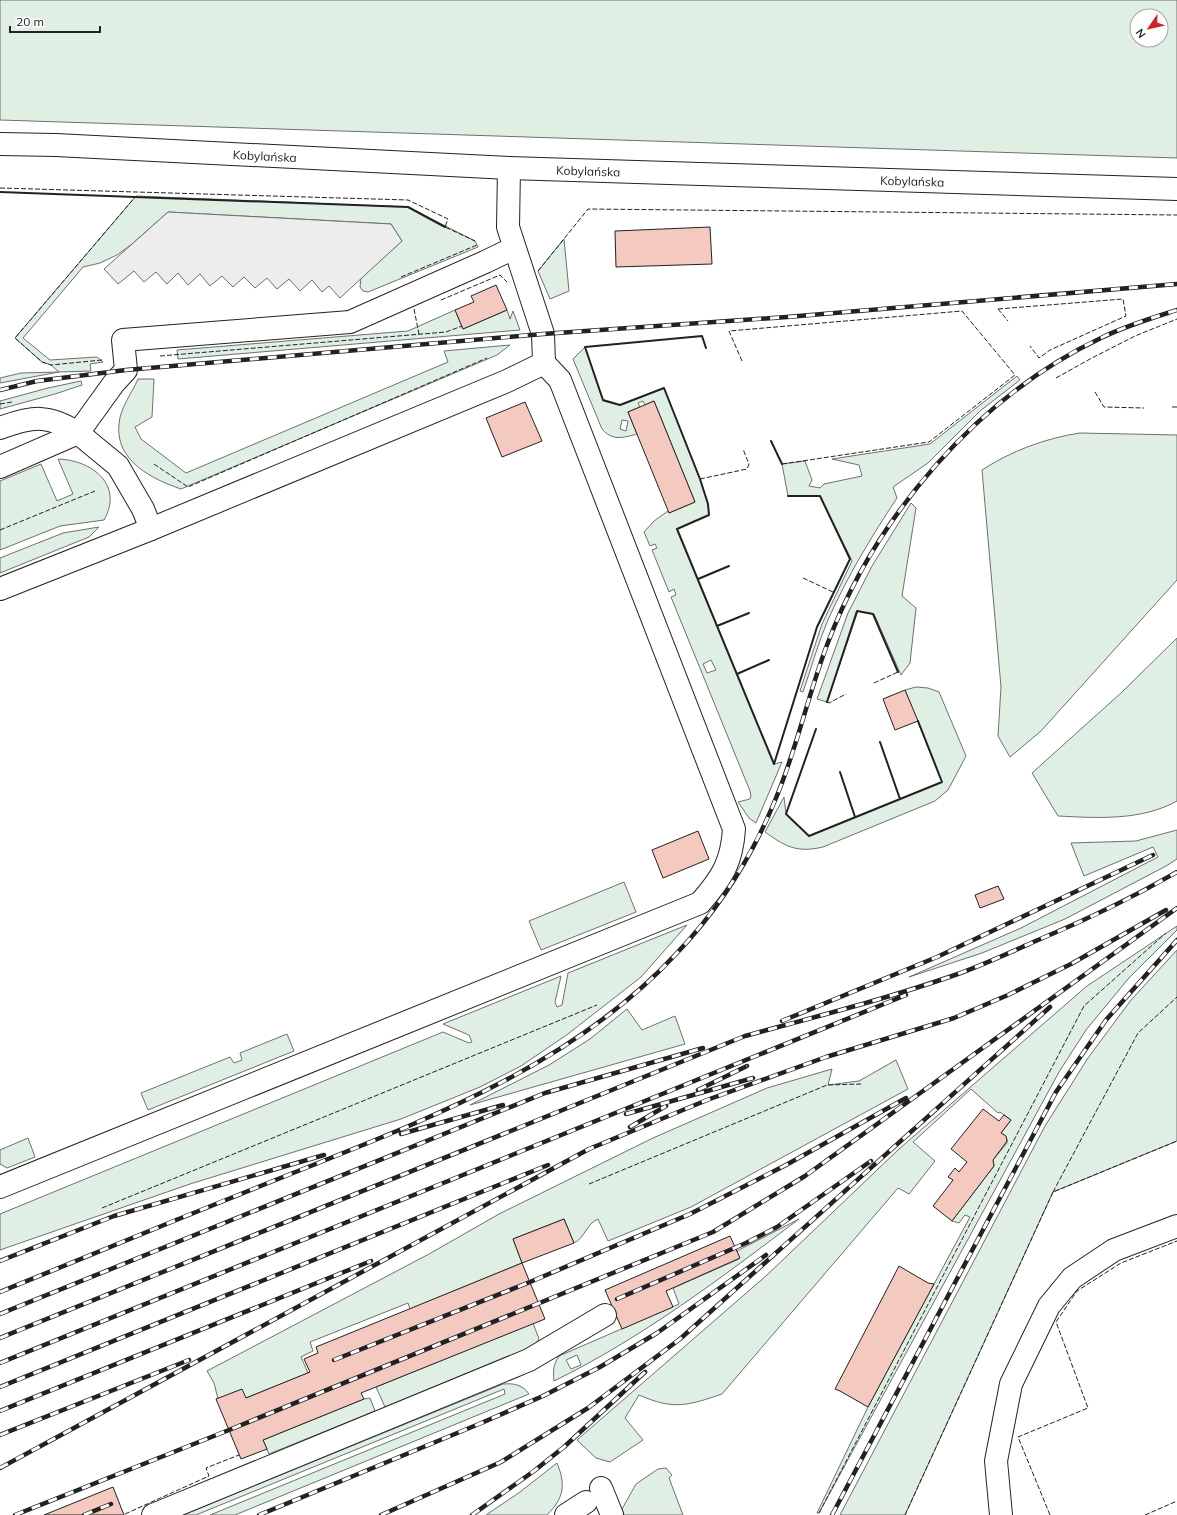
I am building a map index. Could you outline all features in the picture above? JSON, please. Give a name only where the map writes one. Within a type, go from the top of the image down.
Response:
[{"type":"street","name":"Kobylańska","points":[[0,144],[56,145],[509,168],[1177,189]]},
{"type":"street","points":[[0,1187],[700,903],[715,886],[727,866],[733,846],[734,829],[560,380],[544,362],[543,334],[508,227],[509,168]]},
{"type":"street","points":[[0,466],[78,434],[114,383],[126,370],[123,340],[350,322],[514,248]]},
{"type":"street","points":[[0,589],[151,529],[507,381],[544,362]]},
{"type":"street","points":[[0,428],[20,420],[40,418],[61,422],[118,466],[143,509],[151,529]]},
{"type":"street","points":[[1000,1515],[996,1461],[1011,1384],[1049,1306],[1072,1278],[1114,1250],[1177,1226]]},
{"type":"street","points":[[153,1515],[529,1360],[605,1315]]},
{"type":"street","points":[[566,1515],[593,1495],[612,1515]]},
{"type":"green space","points":[[0,0],[1177,0],[1177,158],[0,120]]},
{"type":"green space","points":[[136,196],[408,207],[475,241],[478,247],[368,292],[363,291],[360,287],[361,278],[402,241],[391,224],[168,212],[132,244],[117,255],[100,263],[83,267],[23,338],[50,360],[97,357],[103,362],[90,364],[91,371],[59,372],[51,365],[42,362],[15,338]]},
{"type":"green space","points":[[564,239],[569,291],[550,299],[538,271]]},
{"type":"green space","points":[[455,310],[463,329],[507,310],[510,319],[513,311],[520,330],[178,359],[177,350],[408,331]]},
{"type":"green space","points":[[510,345],[497,355],[181,489],[159,480],[138,467],[129,458],[119,437],[120,418],[138,379],[154,379],[152,417],[135,427],[141,439],[186,473],[448,362],[444,351]]},
{"type":"green space","points":[[585,347],[603,401],[620,405],[664,388],[700,479],[708,504],[709,515],[677,529],[774,764],[782,762],[756,823],[749,818],[738,802],[750,799],[750,791],[671,597],[676,595],[674,589],[669,592],[652,550],[657,548],[655,544],[650,546],[644,532],[654,521],[668,511],[669,513],[695,502],[654,401],[645,405],[643,401],[638,403],[640,407],[628,412],[637,434],[618,438],[606,433],[602,429],[573,359]],"holes":[[[622,420],[628,421],[626,431],[620,429]],[[711,660],[716,670],[707,673],[703,664]]]},
{"type":"green space","points":[[59,372],[0,383],[0,378],[21,373]]},
{"type":"green space","points":[[1017,376],[1020,380],[980,411],[928,463],[893,487],[897,498],[869,542],[843,588],[824,629],[803,692],[800,691],[822,624],[852,561],[820,496],[788,496],[782,464],[805,461],[812,480],[809,486],[820,488],[824,484],[862,476],[859,465],[832,459],[930,444]]},
{"type":"green space","points":[[81,381],[82,385],[0,409],[0,401]]},
{"type":"green space","points":[[1080,433],[1177,435],[1177,580],[1041,731],[1010,757],[998,736],[1001,687],[982,470],[993,463],[1029,446],[1054,438]]},
{"type":"green space","points":[[58,459],[71,460],[82,464],[93,470],[101,477],[107,486],[110,496],[109,507],[104,520],[60,526],[0,550],[0,481],[41,464],[57,501],[73,494]]},
{"type":"green space","points":[[911,503],[916,508],[902,596],[916,608],[910,663],[901,675],[874,614],[858,611],[827,702],[817,699],[848,613],[872,566]]},
{"type":"green space","points":[[99,527],[89,537],[0,573],[0,558],[63,533]]},
{"type":"green space","points":[[1177,638],[1177,801],[1149,812],[1119,817],[1058,816],[1032,773],[1121,693]]},
{"type":"green space","points":[[916,687],[928,688],[939,692],[966,756],[948,790],[935,801],[823,847],[814,849],[799,849],[779,842],[765,832],[784,797],[786,814],[809,836],[942,782],[905,690]]},
{"type":"green space","points":[[1177,830],[1177,859],[1166,866],[1065,919],[982,953],[909,977],[1021,928],[1158,857],[1153,847],[1084,876],[1071,843],[1136,841]]},
{"type":"green space","points":[[624,882],[636,912],[541,950],[529,921]]},
{"type":"green space","points":[[687,925],[641,977],[568,1034],[521,1066],[480,1087],[401,1119],[190,1184],[0,1250],[0,1214],[443,1032],[469,1043],[472,1042],[469,1035],[443,1024],[561,976],[555,1002],[557,1007],[562,1005],[568,973]]},
{"type":"green space","points":[[1177,926],[1177,930],[1128,979],[1086,1030],[1059,1072],[819,1513],[817,1513],[868,1407],[970,1217],[965,1215],[959,1223],[952,1221],[994,1166],[993,1160],[1007,1143],[1007,1139],[1001,1133],[1011,1120],[1000,1112],[998,1113],[971,1089],[913,1142],[935,1161],[909,1194],[898,1188],[722,1394],[689,1404],[680,1405],[661,1403],[639,1395],[625,1418],[643,1440],[610,1462],[596,1458],[577,1440],[767,1275],[899,1149],[1087,986]]},
{"type":"green space","points":[[1177,950],[1177,1141],[1053,1192],[905,1515],[840,1515],[1045,1126],[1088,1058],[1131,1000]]},
{"type":"green space","points":[[627,1009],[642,1030],[675,1016],[685,1044],[470,1105],[549,1065],[590,1039]]},
{"type":"green space","points":[[287,1034],[294,1051],[148,1110],[141,1093],[230,1057],[234,1063],[242,1060],[240,1053]]},
{"type":"green space","points":[[896,1060],[908,1089],[691,1207],[608,1241],[598,1219],[591,1224],[578,1241],[574,1243],[564,1219],[513,1239],[522,1263],[410,1309],[408,1303],[310,1342],[313,1351],[301,1357],[308,1373],[246,1398],[218,1399],[214,1383],[207,1371],[429,1254],[499,1214],[653,1138],[767,1088],[832,1069],[828,1085],[859,1081]]},
{"type":"green space","points":[[28,1138],[35,1157],[7,1168],[0,1164],[0,1150]]},
{"type":"green space","points":[[799,1219],[710,1285],[650,1326],[587,1364],[554,1381],[554,1368],[559,1356],[679,1304],[673,1288],[739,1259],[737,1251]],"holes":[[[577,1355],[581,1365],[571,1369],[566,1360]]]},
{"type":"green space","points":[[533,1323],[539,1339],[534,1346],[385,1407],[376,1387]]},
{"type":"green space","points":[[503,1384],[518,1385],[524,1388],[529,1394],[235,1515],[210,1515],[505,1394],[504,1389],[196,1515],[183,1515]]},
{"type":"green space","points":[[370,1398],[375,1411],[269,1454],[263,1440],[364,1399]]},
{"type":"green space","points":[[557,1463],[562,1478],[562,1491],[557,1503],[547,1515],[486,1515],[520,1492]]},
{"type":"green space","points":[[666,1468],[672,1475],[669,1478],[683,1515],[624,1515],[622,1509],[636,1484],[658,1469]]},
{"type":"shaded area","points":[[168,212],[391,224],[402,241],[340,298],[329,286],[322,292],[312,280],[300,291],[289,279],[277,289],[267,278],[255,288],[244,277],[233,287],[222,276],[210,286],[200,274],[188,285],[178,273],[167,284],[156,272],[144,282],[134,271],[118,284],[104,269]]},
{"type":"building","points":[[710,227],[712,264],[616,267],[615,231]]},
{"type":"building","points":[[496,285],[507,310],[463,329],[455,310],[474,302],[471,296]]},
{"type":"building","points":[[654,401],[695,502],[669,513],[628,412]]},
{"type":"building","points":[[525,402],[542,441],[502,457],[486,418]]},
{"type":"building","points":[[905,690],[918,721],[895,730],[883,699]]},
{"type":"building","points":[[698,831],[709,859],[663,878],[652,850]]},
{"type":"building","points":[[998,886],[1004,899],[980,908],[975,895]]},
{"type":"building","points":[[983,1109],[999,1121],[1004,1115],[1011,1120],[1001,1133],[1006,1136],[1007,1141],[993,1160],[994,1166],[952,1221],[933,1206],[953,1180],[948,1177],[955,1168],[959,1172],[967,1162],[951,1149]]},
{"type":"building","points":[[564,1219],[574,1243],[522,1263],[513,1239]]},
{"type":"building","points":[[730,1236],[740,1258],[666,1291],[673,1307],[622,1329],[605,1290]]},
{"type":"building","points":[[522,1263],[545,1319],[361,1393],[364,1399],[263,1440],[267,1449],[241,1459],[216,1399],[242,1389],[246,1398],[310,1372],[304,1359],[318,1353],[316,1347]]},
{"type":"building","points":[[899,1266],[928,1283],[934,1284],[868,1407],[835,1389]]},
{"type":"building","points":[[113,1487],[124,1515],[44,1515]]},
{"type":"railway","points":[[0,390],[37,381],[126,370],[543,334],[787,317],[1177,284]]},
{"type":"railway","points":[[0,1292],[385,1136],[438,1113],[490,1088],[540,1061],[589,1030],[634,994],[676,954],[706,919],[733,881],[757,840],[776,798],[796,741],[820,664],[847,597],[873,551],[902,507],[936,466],[972,427],[1013,393],[1056,363],[1101,338],[1129,326],[1177,310]]},
{"type":"railway","points":[[782,1021],[937,957],[1153,855]]},
{"type":"railway","points":[[0,1338],[745,1036],[877,1000],[929,984],[976,967],[1091,917],[1177,872]]},
{"type":"railway","points":[[15,1515],[229,1430],[713,1232],[805,1176],[1177,908]]},
{"type":"railway","points":[[0,1468],[589,1149],[707,1100],[826,1057],[954,1018],[1008,995],[1071,964],[1166,910]]},
{"type":"railway","points":[[832,1515],[1056,1092],[1106,1020],[1177,940]]},
{"type":"railway","points":[[0,1363],[906,995]]},
{"type":"railway","points":[[381,1515],[501,1462],[588,1408],[680,1339],[1050,1007]]},
{"type":"railway","points":[[0,1314],[545,1093],[703,1048]]},
{"type":"railway","points":[[698,1090],[747,1066]]},
{"type":"railway","points":[[626,1114],[753,1078]]},
{"type":"railway","points":[[334,1360],[530,1282],[690,1214],[786,1165],[906,1098]]},
{"type":"railway","points":[[401,1134],[503,1105]]},
{"type":"railway","points":[[630,1127],[666,1106]]},
{"type":"railway","points":[[0,1261],[114,1216],[324,1155]]},
{"type":"railway","points":[[617,1299],[746,1243],[777,1227],[871,1161]]},
{"type":"railway","points":[[0,1387],[548,1165]]},
{"type":"railway","points":[[259,1515],[479,1424],[543,1396],[600,1367],[657,1333],[766,1255]]},
{"type":"railway","points":[[0,1411],[371,1261]]},
{"type":"railway","points":[[0,1435],[189,1360]]},
{"type":"railway","points":[[472,1515],[534,1471],[564,1447],[645,1372]]},
{"type":"railway","points":[[84,1515],[111,1504]]},
{"type":"fence","points":[[0,188],[408,200],[448,219],[445,227],[475,241]]},
{"type":"fence","points":[[102,360],[51,365],[42,362],[15,338],[136,196]]},
{"type":"fence","points":[[538,271],[588,209],[1177,215]]},
{"type":"fence","points":[[401,277],[477,245]]},
{"type":"fence","points":[[441,300],[500,275],[507,282]]},
{"type":"fence","points":[[998,309],[1123,299],[1126,316],[1050,350],[1039,358],[1030,346]]},
{"type":"fence","points":[[414,309],[419,334]]},
{"type":"fence","points":[[998,309],[1008,321]]},
{"type":"fence","points":[[742,361],[729,331],[962,311],[1015,375],[929,442],[782,464]]},
{"type":"fence","points":[[1056,378],[1135,336],[1177,319]]},
{"type":"fence","points":[[160,356],[446,332],[462,326]]},
{"type":"fence","points":[[154,464],[188,487],[487,358]]},
{"type":"fence","points":[[1095,392],[1104,407],[1144,408]]},
{"type":"fence","points":[[0,404],[12,402]]},
{"type":"fence","points":[[1172,407],[1177,407]]},
{"type":"fence","points":[[700,479],[747,469],[749,464],[743,449]]},
{"type":"fence","points":[[0,530],[95,491]]},
{"type":"fence","points":[[803,578],[833,592]]},
{"type":"fence","points":[[874,683],[898,672]]},
{"type":"fence","points":[[827,702],[829,703],[846,694]]},
{"type":"fence","points":[[819,1513],[1084,1006],[1166,933]]},
{"type":"fence","points":[[1053,1192],[1138,1033],[1177,997]]},
{"type":"fence","points":[[102,1208],[597,1005]]},
{"type":"fence","points":[[589,1184],[827,1085],[861,1084]]},
{"type":"fence","points":[[905,1515],[1053,1192],[1177,1141]]},
{"type":"fence","points":[[1050,1515],[1018,1437],[1088,1408],[1056,1322],[1077,1291],[1121,1263],[1177,1241]]},
{"type":"fence","points":[[125,1514],[209,1476],[206,1468],[239,1455]]},
{"type":"fence","points":[[1145,1515],[1177,1501]]},
{"type":"wall","points":[[0,192],[408,207],[445,227]]},
{"type":"wall","points":[[706,348],[702,336],[585,347],[603,400],[620,405],[664,388],[700,479],[708,504],[709,515],[677,529],[774,764],[817,627],[850,559],[820,496],[788,496]]},
{"type":"wall","points":[[771,441],[782,464]]},
{"type":"wall","points":[[698,579],[729,566]]},
{"type":"wall","points":[[827,702],[857,611],[873,614],[898,672]]},
{"type":"wall","points":[[717,626],[749,613]]},
{"type":"wall","points":[[737,674],[769,660]]},
{"type":"wall","points":[[816,729],[786,814],[809,836],[942,782],[918,721]]},
{"type":"wall","points":[[880,742],[900,799]]},
{"type":"wall","points":[[840,772],[855,817]]}]
